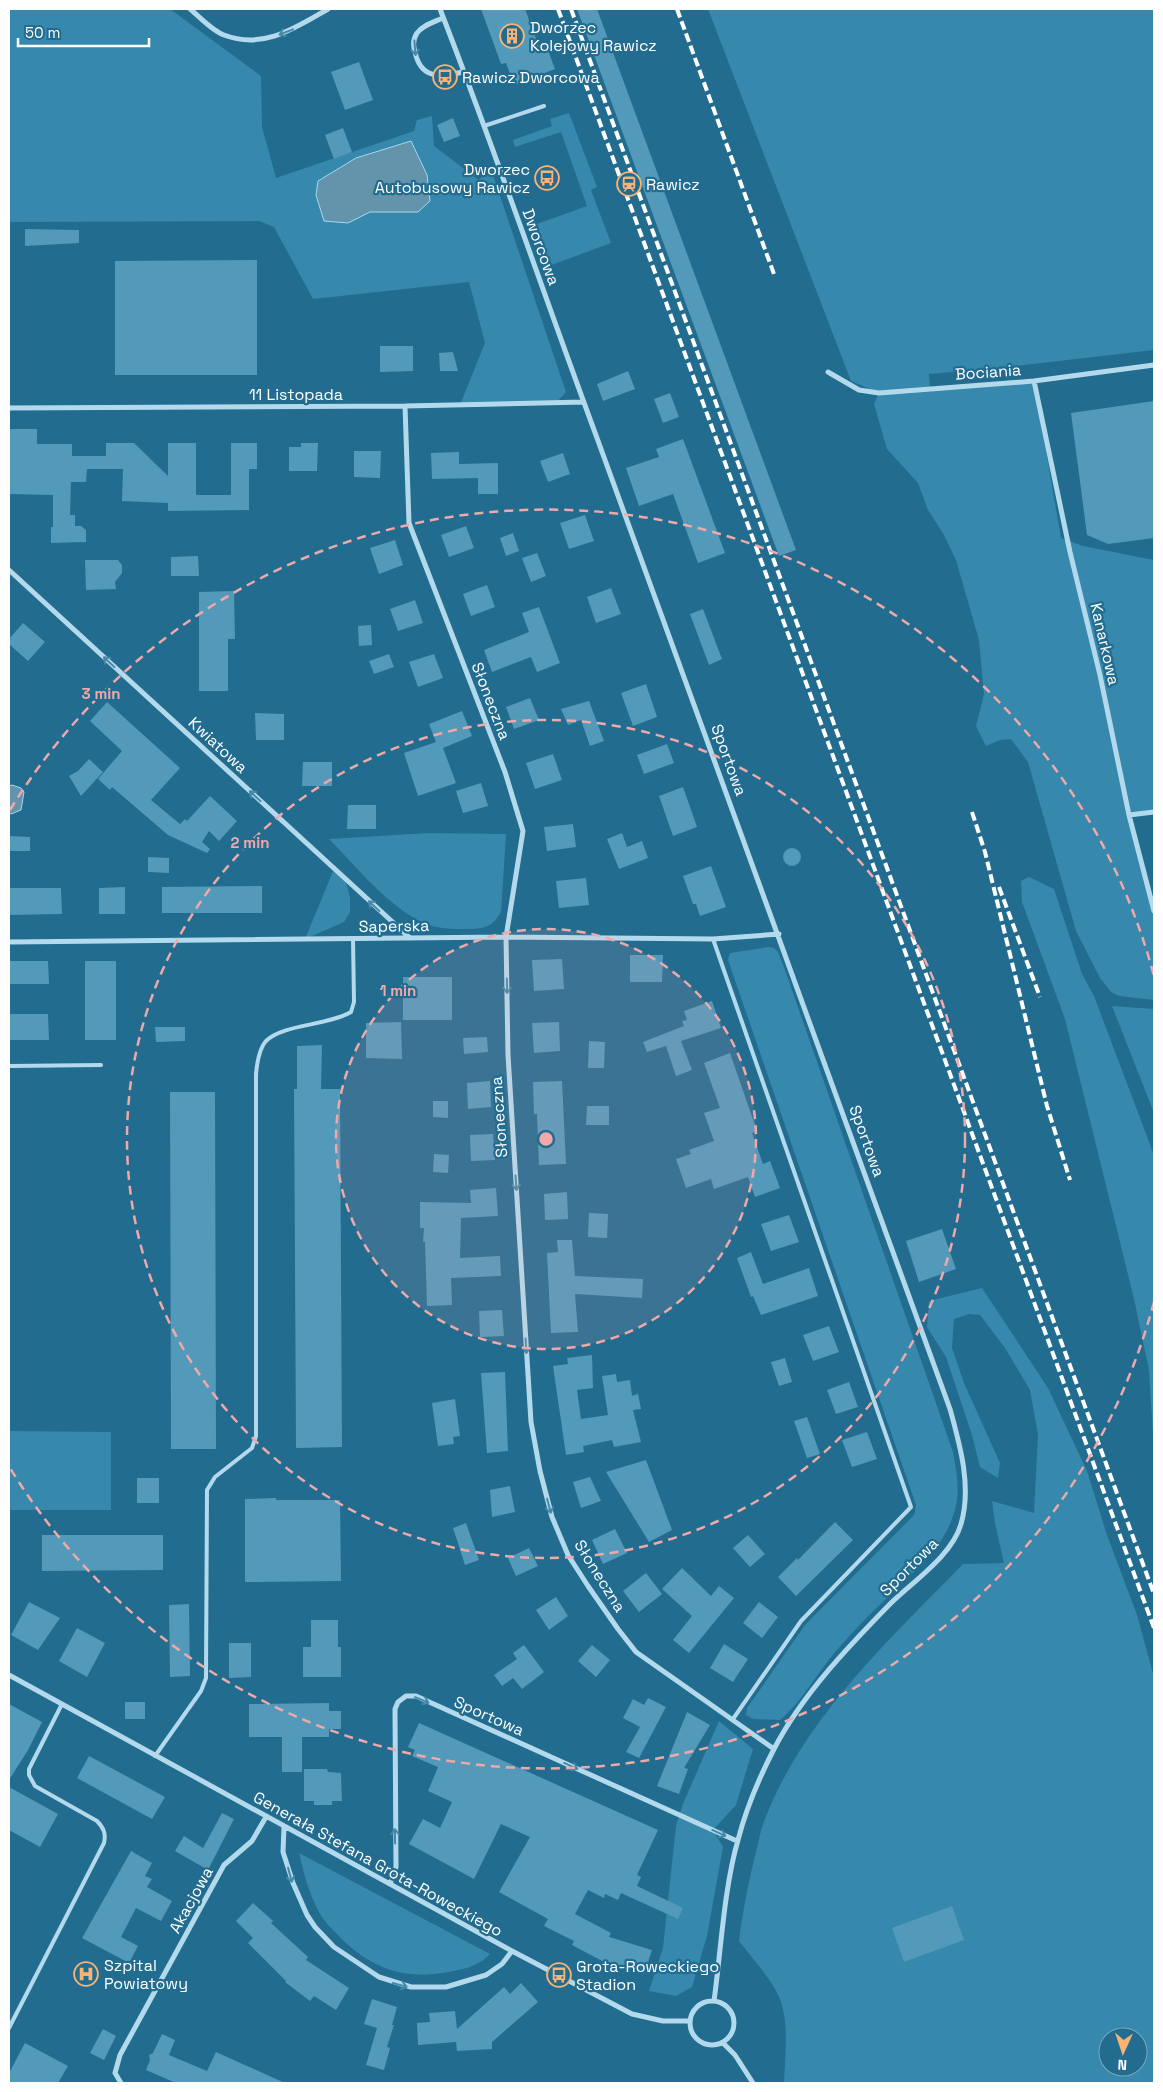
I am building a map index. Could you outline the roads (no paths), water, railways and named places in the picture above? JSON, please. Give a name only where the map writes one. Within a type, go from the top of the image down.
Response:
[{"type":"street","points":[[190,9],[222,35],[252,42],[288,32],[328,9]]},
{"type":"street","name":"Dworcowa","points":[[440,9],[584,402]]},
{"type":"street","points":[[443,18],[424,26],[417,32],[414,39],[416,60],[423,70],[432,75],[445,76],[464,72]]},
{"type":"street","name":"Bociania","points":[[828,372],[859,390],[879,393],[1034,381],[1154,365]]},
{"type":"street","name":"Kanarkowa","points":[[1034,381],[1070,552],[1100,675],[1129,815],[1154,911]]},
{"type":"street","name":"11 Listopada","points":[[9,408],[405,406],[584,402]]},
{"type":"street","name":"Sportowa","points":[[584,402],[779,934],[950,1409],[960,1448],[965,1504],[960,1526],[944,1553],[850,1644],[810,1695],[774,1748],[752,1796],[737,1841],[714,2001]]},
{"type":"street","name":"Słoneczna","points":[[405,406],[409,523],[505,772],[523,831],[506,938],[508,1055],[530,1416],[540,1471],[552,1517],[568,1555],[636,1652],[774,1748]]},
{"type":"street","name":"Kwiatowa","points":[[9,570],[410,939]]},
{"type":"street","points":[[1129,815],[1154,812]]},
{"type":"street","name":"Saperska","points":[[9,942],[506,938],[713,939],[779,934]]},
{"type":"street","name":"Generała Stefana Grota-Roweckiego","points":[[9,1675],[284,1827],[632,2014],[663,2021],[690,2021]]},
{"type":"street","name":"Sportowa","points":[[390,1884],[396,1867],[394,1709],[406,1696],[416,1696],[737,1841]]},
{"type":"street","name":"Akacjowa","points":[[121,2083],[115,2074],[120,2055],[224,1865],[252,1842],[266,1817]]},
{"type":"street","points":[[284,1827],[283,1852],[292,1883],[307,1915],[315,1927],[334,1946],[379,1977],[411,1987],[446,1987],[486,1975],[502,1964],[512,1951]]},
{"type":"street","points":[[714,2001],[727,2006],[734,2018],[732,2032],[723,2042],[711,2046],[700,2042],[692,2033],[690,2021],[691,2014],[700,2004],[714,2001]]},
{"type":"street","points":[[723,2042],[753,2083]]},
{"type":"lane","points":[[484,126],[544,106]]},
{"type":"lane","points":[[155,1756],[201,1691],[206,1678],[208,1490],[215,1477],[252,1448],[256,1436],[256,1074],[258,1057],[265,1042],[278,1032],[338,1019],[351,1012],[354,1002],[353,939]]},
{"type":"lane","points":[[713,939],[911,1508],[801,1621],[732,1720]]},
{"type":"lane","points":[[9,1066],[101,1065]]},
{"type":"lane","points":[[9,2028],[10,2022],[104,1843],[105,1837],[102,1826],[97,1821],[34,1786],[29,1776],[31,1764],[62,1704]]},
{"type":"railway","points":[[558,9],[1154,1628]]},
{"type":"railway","points":[[571,9],[1154,1594]]},
{"type":"railway","points":[[677,9],[774,274]]},
{"type":"railway","points":[[972,812],[985,852],[1047,1106],[1070,1180]]},
{"type":"railway","points":[[999,887],[1040,997]]},
{"type":"place","name":"Dworzec Kolejowy Rawicz","points":[[512,36]]},
{"type":"place","name":"Rawicz Dworcowa","points":[[445,77]]},
{"type":"place","name":"Dworzec Autobusowy Rawicz","points":[[547,178]]},
{"type":"place","name":"Rawicz","points":[[629,184]]},
{"type":"place","name":"Szpital Powiatowy","points":[[86,1974]]},
{"type":"place","name":"Grota-Roweckiego Stadion","points":[[559,1975]]}]
